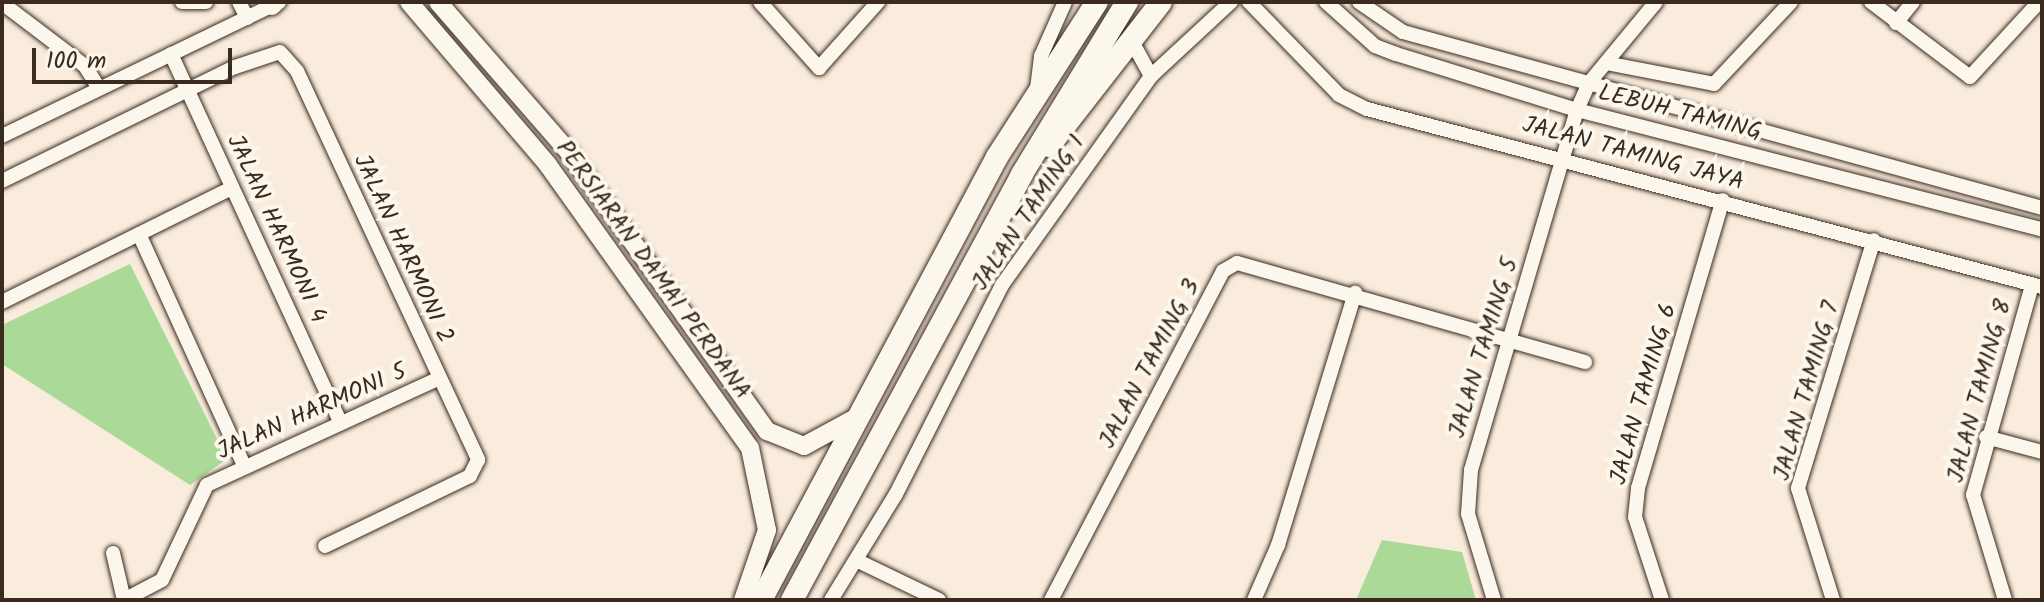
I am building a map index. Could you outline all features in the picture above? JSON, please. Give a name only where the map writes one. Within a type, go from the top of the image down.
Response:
[{"type":"highway","points":[[761,600],[1036,93],[1097,2]]},
{"type":"highway","points":[[792,600],[1022,174],[1127,2]]},
{"type":"highway","points":[[1022,174],[1073,122],[1130,38],[1161,2]]},
{"type":"main road","name":"PERSIARAN DAMAI PERDANA","points":[[438,2],[568,151],[767,431],[804,446],[865,412]]},
{"type":"main road","name":"PERSIARAN DAMAI PERDANA","points":[[410,4],[548,165],[750,448],[767,530],[743,600]]},
{"type":"street","points":[[182,2],[206,2]]},
{"type":"street","points":[[239,2],[247,18]]},
{"type":"street","points":[[760,2],[819,68],[878,2]]},
{"type":"street","points":[[1036,93],[1041,56],[1065,2]]},
{"type":"street","name":"JALAN TAMING 1","points":[[831,600],[858,561],[1002,285],[1151,76],[1231,2]]},
{"type":"street","name":"JALAN TAMING JAYA","points":[[1249,2],[1339,95],[2037,286]]},
{"type":"street","name":"LEBUH TAMING","points":[[1326,2],[1375,46],[1577,110],[2042,229]]},
{"type":"street","name":"LEBUH TAMING","points":[[1359,2],[1403,32],[2042,208]]},
{"type":"street","name":"JALAN TAMING 5","points":[[1494,600],[1465,492],[1577,110],[1589,83],[1656,2]]},
{"type":"street","points":[[1606,63],[1714,84],[1791,2]]},
{"type":"street","points":[[1871,2],[1970,77],[2039,2]]},
{"type":"street","points":[[1896,23],[1913,2]]},
{"type":"street","points":[[2,3],[85,66],[99,88]]},
{"type":"street","points":[[2,136],[276,3]]},
{"type":"street","points":[[1130,38],[1151,76]]},
{"type":"street","name":"JALAN HARMONI 2","points":[[187,90],[280,52],[297,71],[440,378],[477,469],[325,546]]},
{"type":"street","name":"JALAN HARMONI 4","points":[[171,54],[341,423]]},
{"type":"street","points":[[2,181],[187,90]]},
{"type":"street","points":[[2,302],[232,188]]},
{"type":"street","name":"JALAN TAMING 6","points":[[1662,600],[1635,517],[1638,488],[1723,200]]},
{"type":"street","points":[[139,234],[244,466]]},
{"type":"street","name":"JALAN TAMING 7","points":[[1833,600],[1798,488],[1874,240]]},
{"type":"street","name":"JALAN TAMING 3","points":[[1051,600],[1223,271],[1256,263],[1585,362]]},
{"type":"street","name":"JALAN TAMING 8","points":[[2005,600],[1973,495],[1986,437],[2037,286]]},
{"type":"street","points":[[1254,600],[1278,545],[1355,293]]},
{"type":"street","name":"JALAN HARMONI 5","points":[[124,600],[162,580],[207,485],[440,378]]},
{"type":"street","points":[[1986,437],[2042,452]]},
{"type":"street","points":[[113,553],[124,600]]},
{"type":"street","points":[[858,561],[939,600]]},
{"type":"green space","points":[[130,264],[227,459],[190,485],[2,364],[2,325]]},
{"type":"green space","points":[[1382,540],[1462,552],[1476,600],[1356,600]]}]
